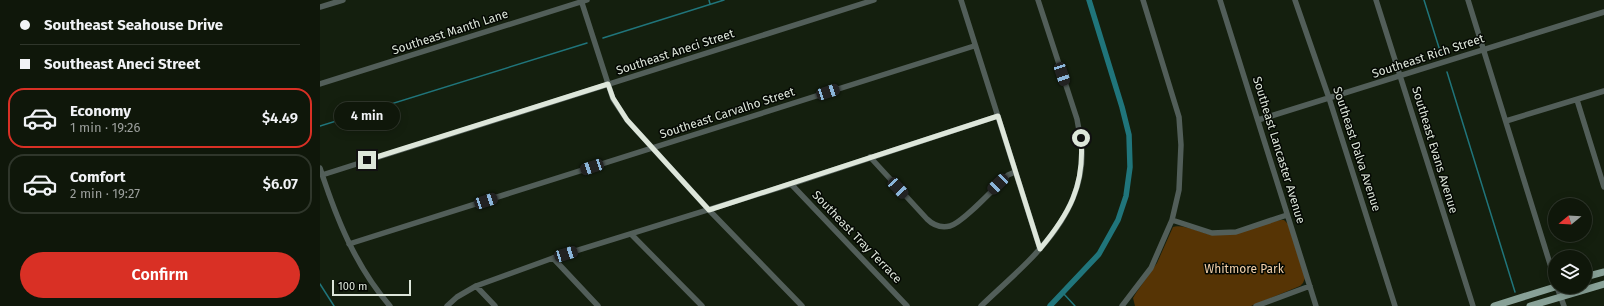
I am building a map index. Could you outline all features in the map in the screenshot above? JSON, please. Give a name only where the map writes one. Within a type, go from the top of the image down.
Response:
[{"type":"main road","points":[[1592,276],[1604,272]]},
{"type":"main road","points":[[1530,306],[1604,284]]},
{"type":"main road","points":[[1494,306],[1548,289]]},
{"type":"street","points":[[320,7],[343,0]]},
{"type":"street","name":"Southeast Aneci Street","points":[[322,175],[874,0]]},
{"type":"street","points":[[960,0],[1040,249]]},
{"type":"street","points":[[982,306],[1040,249],[1065,216],[1077,189],[1082,156],[1081,138],[1077,119],[1038,0]]},
{"type":"street","points":[[1126,305],[1151,268],[1172,220],[1179,190],[1181,145],[1179,117],[1144,0]]},
{"type":"street","name":"Southeast Lancaster Avenue","points":[[1220,0],[1316,306]]},
{"type":"street","name":"Southeast Dalva Avenue","points":[[1296,0],[1329,98],[1395,306]]},
{"type":"street","name":"Southeast Evans Avenue","points":[[1376,0],[1472,306]]},
{"type":"street","points":[[1468,0],[1548,257]]},
{"type":"street","points":[[583,1],[613,98],[627,120],[709,210],[802,306]]},
{"type":"street","name":"Southeast Manth Lane","points":[[320,84],[583,1]]},
{"type":"street","name":"Southeast Rich Street","points":[[1258,120],[1604,12]]},
{"type":"street","name":"Southeast Carvalho Street","points":[[350,244],[974,46]]},
{"type":"street","points":[[1506,121],[1604,91]]},
{"type":"street","points":[[1577,100],[1604,187]]},
{"type":"street","points":[[447,306],[457,297],[476,286],[553,258],[709,210],[998,116]]},
{"type":"street","points":[[870,157],[930,222],[939,226],[949,226],[960,221],[1008,175],[1015,172]]},
{"type":"street","points":[[320,168],[335,213],[350,244],[363,269],[390,306]]},
{"type":"street","name":"Southeast Tray Terrace","points":[[790,184],[907,306]]},
{"type":"street","points":[[1172,220],[1212,233],[1236,232],[1287,215]]},
{"type":"street","points":[[631,234],[702,306]]},
{"type":"street","points":[[553,258],[598,306]]},
{"type":"street","points":[[476,286],[496,306]]},
{"type":"street","points":[[1256,306],[1310,286]]},
{"type":"street","points":[[1561,296],[1564,306]]},
{"type":"green space","name":"Whitmore Park","points":[[1284,220],[1288,224],[1305,278],[1300,286],[1251,306],[1135,306],[1133,298],[1157,263],[1173,227],[1181,226],[1214,235]]},
{"type":"waterway","points":[[709,0],[710,4]]},
{"type":"waterway","points":[[603,38],[724,0]]},
{"type":"waterway","points":[[1050,306],[1099,254],[1118,220],[1126,196],[1130,167],[1129,135],[1122,107],[1089,0]]},
{"type":"waterway","points":[[1424,0],[1441,54]]},
{"type":"waterway","points":[[320,126],[587,43]]},
{"type":"waterway","points":[[1447,72],[1515,292]]},
{"type":"waterway","points":[[320,284],[334,306]]},
{"type":"waterway","points":[[1063,293],[1075,306]]},
{"type":"route","points":[[367,160],[608,84],[613,98],[627,120],[709,210],[998,116],[1040,249],[1065,216],[1077,189],[1082,156],[1081,138]]}]
